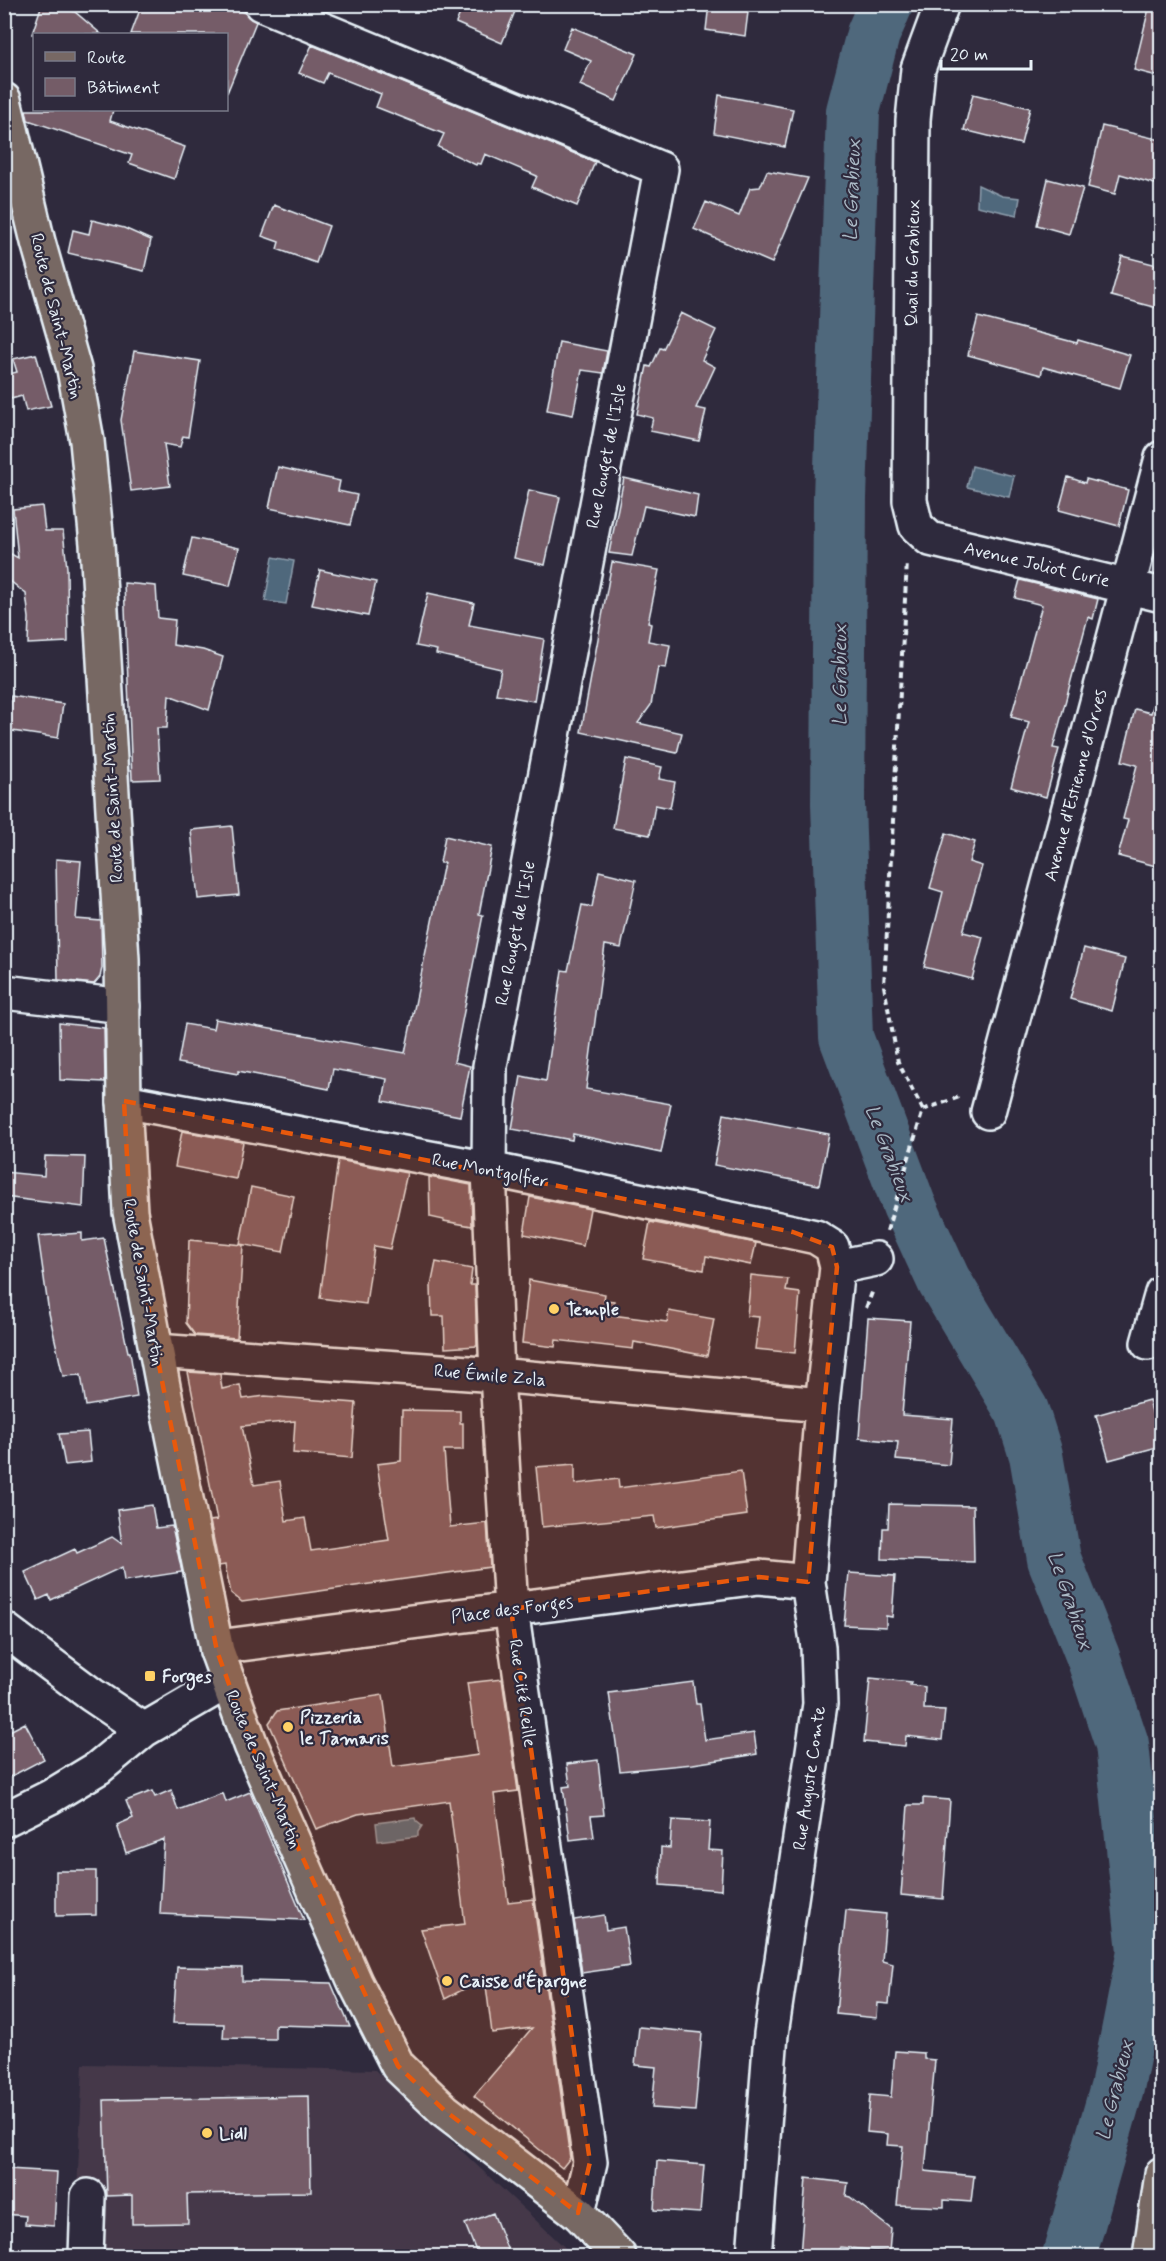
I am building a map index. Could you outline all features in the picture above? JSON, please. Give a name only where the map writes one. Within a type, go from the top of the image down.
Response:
[{"type":"main road","name":"Route de Saint-Martin","points":[[4,100],[16,198],[74,369],[87,441],[97,544],[123,1006],[124,1101],[130,1212],[217,1651],[251,1744],[355,1982],[398,2066],[444,2109],[578,2213],[619,2256]]},
{"type":"main road","points":[[1150,2256],[1161,2174]]},
{"type":"street","name":"Rue Rouget de l'Isle","points":[[261,4],[661,169],[490,1066],[489,1169]]},
{"type":"street","name":"Quai du Grabieux","points":[[916,526],[910,501],[913,120],[918,69],[942,4]]},
{"type":"street","name":"Avenue d'Estienne d'Orves","points":[[988,1112],[1161,458]]},
{"type":"street","name":"Avenue Joliot Curie","points":[[916,526],[930,539],[1161,594]]},
{"type":"street","points":[[4,992],[123,1006]]},
{"type":"street","name":"Rue Montgolfier","points":[[124,1101],[489,1169],[816,1238],[832,1247],[837,1267]]},
{"type":"street","name":"Rue Cité Reille","points":[[489,1169],[497,1375],[512,1609],[590,2162],[578,2213]]},
{"type":"street","points":[[837,1267],[880,1249]]},
{"type":"street","name":"Rue Auguste Comte","points":[[754,2256],[771,2034],[820,1704],[818,1647],[808,1582],[822,1405],[837,1267]]},
{"type":"street","points":[[1148,1343],[1161,1293]]},
{"type":"street","name":"Rue Émile Zola","points":[[156,1351],[497,1375],[822,1405]]},
{"type":"street","name":"Place des Forges","points":[[217,1651],[233,1645],[759,1577],[808,1582]]},
{"type":"street","points":[[4,1629],[92,1695],[144,1730]]},
{"type":"street","points":[[4,1820],[50,1797],[98,1768],[144,1730],[228,1681]]},
{"type":"street","points":[[86,2256],[88,2196]]},
{"type":"path","points":[[880,1249],[923,1110],[898,1062],[884,986],[907,560]]},
{"type":"highlighted area","points":[[124,1101],[793,1232],[832,1247],[837,1267],[808,1582],[759,1577],[511,1609],[590,2162],[578,2213],[444,2110],[398,2066],[251,1745],[217,1651],[163,1386],[130,1212]]},
{"type":"shaded area","points":[[83,2064],[375,2070],[574,2256],[74,2256]]},
{"type":"water","points":[[978,185],[1002,196],[1020,198],[1017,215],[977,206]]},
{"type":"water","points":[[972,466],[1014,476],[1009,497],[967,487]]},
{"type":"water","points":[[273,557],[294,561],[286,604],[265,601]]},
{"type":"water","points":[[415,1818],[422,1826],[418,1836],[378,1841],[376,1823]]},
{"type":"building","points":[[42,4],[55,4],[75,12],[100,33],[33,33]]},
{"type":"building","points":[[142,4],[225,4],[245,13],[256,22],[228,91],[228,33],[131,33]]},
{"type":"building","points":[[464,4],[518,4],[502,43],[456,23]]},
{"type":"building","points":[[709,4],[749,4],[745,36],[706,30]]},
{"type":"building","points":[[1150,4],[1161,4],[1161,77],[1134,70]]},
{"type":"building","points":[[572,27],[637,54],[616,101],[580,85],[591,61],[563,49]]},
{"type":"building","points":[[312,45],[595,162],[577,206],[532,187],[537,176],[485,154],[481,164],[476,165],[438,147],[444,134],[376,107],[381,94],[328,73],[323,83],[299,73]]},
{"type":"building","points":[[973,94],[1030,108],[1021,144],[964,130]]},
{"type":"building","points":[[719,95],[793,109],[785,147],[714,133]]},
{"type":"building","points":[[26,110],[113,111],[110,121],[185,147],[174,179],[129,163],[132,155],[28,120]]},
{"type":"building","points":[[1102,126],[1161,140],[1161,179],[1157,178],[1155,184],[1120,174],[1115,194],[1088,187]]},
{"type":"building","points":[[767,171],[808,178],[772,263],[694,229],[706,202],[739,216],[750,188],[760,187]]},
{"type":"building","points":[[1048,179],[1083,188],[1069,234],[1037,225]]},
{"type":"building","points":[[274,205],[329,226],[316,263],[277,249],[279,242],[262,236]]},
{"type":"building","points":[[92,220],[124,228],[151,240],[144,271],[68,253],[73,230],[89,234]]},
{"type":"building","points":[[1122,256],[1161,266],[1161,309],[1111,296]]},
{"type":"building","points":[[681,313],[716,330],[702,360],[715,367],[696,408],[706,410],[699,441],[650,431],[653,418],[637,414],[647,366],[651,367],[660,348],[663,349]]},
{"type":"building","points":[[978,317],[1077,343],[1078,340],[1130,355],[1120,388],[1043,367],[1041,375],[968,355]]},
{"type":"building","points":[[559,342],[607,351],[603,373],[582,370],[573,415],[547,410]]},
{"type":"building","points":[[134,351],[200,361],[188,437],[183,436],[180,447],[164,444],[170,486],[131,491],[121,420]]},
{"type":"building","points":[[36,354],[51,406],[26,411],[22,396],[11,399],[5,375],[17,372],[13,359]]},
{"type":"building","points":[[278,467],[340,481],[338,491],[357,495],[350,525],[269,508]]},
{"type":"building","points":[[1068,477],[1085,483],[1086,479],[1128,490],[1119,526],[1059,510]]},
{"type":"building","points":[[624,478],[698,495],[695,517],[644,506],[632,556],[609,553]]},
{"type":"building","points":[[529,490],[560,497],[545,565],[514,558]]},
{"type":"building","points":[[42,506],[45,531],[63,531],[67,568],[68,642],[28,644],[29,618],[26,594],[4,576],[4,550],[18,558],[13,509]]},
{"type":"building","points":[[192,538],[239,548],[230,586],[183,576]]},
{"type":"building","points":[[612,562],[659,570],[648,623],[651,624],[648,641],[670,645],[666,668],[658,667],[651,705],[638,723],[682,733],[677,753],[581,732]]},
{"type":"building","points":[[320,570],[376,582],[368,616],[312,605]]},
{"type":"building","points":[[1020,580],[1098,599],[1093,619],[1088,617],[1053,748],[1059,749],[1046,797],[1011,787],[1029,722],[1011,717],[1042,605],[1015,598]]},
{"type":"building","points":[[124,583],[156,586],[158,618],[175,620],[173,645],[203,650],[223,657],[209,710],[169,695],[167,728],[157,728],[160,779],[132,780]]},
{"type":"building","points":[[428,593],[474,603],[469,625],[544,639],[534,701],[496,694],[501,669],[436,654],[437,650],[416,646]]},
{"type":"building","points":[[11,696],[63,704],[58,738],[6,730]]},
{"type":"building","points":[[1154,703],[1161,704],[1161,844],[1156,866],[1118,856],[1128,820],[1123,819],[1137,765],[1122,761],[1135,709],[1151,713]]},
{"type":"building","points":[[626,759],[662,767],[659,779],[675,782],[670,808],[655,805],[650,835],[613,828]]},
{"type":"building","points":[[232,826],[239,895],[198,899],[191,830]]},
{"type":"building","points":[[946,833],[975,842],[969,862],[982,866],[963,932],[983,937],[972,979],[924,967],[943,892],[930,888]]},
{"type":"building","points":[[445,836],[492,847],[479,914],[483,915],[454,1062],[470,1066],[460,1116],[383,1101],[387,1079],[333,1069],[329,1089],[238,1071],[238,1074],[178,1063],[185,1024],[213,1029],[215,1019],[405,1053],[444,863],[440,863]]},
{"type":"building","points":[[56,859],[81,861],[76,919],[101,921],[102,968],[100,977],[94,984],[58,980]]},
{"type":"building","points":[[599,871],[636,880],[621,948],[605,945],[586,1089],[671,1104],[661,1153],[573,1134],[572,1140],[512,1129],[521,1076],[546,1081],[562,970],[568,971],[582,905],[592,907]]},
{"type":"building","points":[[1084,948],[1125,959],[1112,1011],[1070,999]]},
{"type":"building","points":[[59,1023],[104,1028],[105,1082],[60,1080]]},
{"type":"building","points":[[724,1114],[829,1134],[819,1185],[714,1165]]},
{"type":"building","points":[[182,1131],[243,1142],[236,1179],[175,1167]]},
{"type":"building","points":[[45,1156],[85,1157],[83,1207],[4,1197],[4,1172],[44,1176]]},
{"type":"building","points":[[338,1160],[407,1173],[390,1249],[374,1246],[366,1304],[320,1298]]},
{"type":"building","points":[[429,1177],[471,1185],[472,1226],[430,1217]]},
{"type":"building","points":[[251,1187],[294,1196],[283,1252],[240,1244]]},
{"type":"building","points":[[530,1197],[590,1209],[583,1246],[524,1234]]},
{"type":"building","points":[[650,1222],[756,1243],[751,1265],[706,1256],[704,1270],[643,1259]]},
{"type":"building","points":[[82,1233],[82,1241],[104,1238],[128,1352],[130,1352],[137,1397],[86,1406],[81,1375],[63,1376],[49,1313],[38,1236]]},
{"type":"building","points":[[189,1240],[243,1245],[237,1338],[195,1335],[186,1323]]},
{"type":"building","points":[[436,1262],[472,1269],[470,1285],[475,1285],[477,1346],[445,1348],[444,1316],[432,1316],[431,1286]]},
{"type":"building","points":[[751,1275],[788,1279],[786,1291],[800,1293],[795,1353],[755,1349],[759,1317],[747,1316]]},
{"type":"building","points":[[529,1280],[605,1294],[604,1300],[614,1301],[612,1315],[667,1322],[669,1311],[714,1319],[707,1356],[634,1342],[633,1349],[556,1340],[555,1347],[522,1343]]},
{"type":"building","points":[[868,1318],[910,1321],[902,1415],[953,1419],[949,1465],[896,1460],[898,1442],[859,1438]]},
{"type":"building","points":[[188,1372],[220,1374],[222,1389],[240,1385],[243,1399],[265,1396],[356,1403],[352,1458],[293,1453],[295,1421],[242,1426],[254,1485],[280,1481],[286,1521],[305,1518],[311,1551],[389,1540],[377,1464],[401,1461],[402,1410],[460,1411],[460,1423],[463,1423],[463,1450],[444,1450],[450,1527],[487,1523],[490,1567],[242,1602],[231,1593],[225,1565],[219,1566],[210,1521],[217,1520]]},
{"type":"building","points":[[1149,1400],[1161,1446],[1109,1460],[1096,1415]]},
{"type":"building","points":[[88,1432],[91,1462],[65,1465],[59,1434]]},
{"type":"building","points":[[575,1464],[575,1484],[618,1479],[619,1488],[741,1471],[747,1515],[656,1528],[654,1516],[542,1527],[536,1467]]},
{"type":"building","points":[[889,1504],[973,1506],[974,1562],[882,1559],[883,1528],[888,1528]]},
{"type":"building","points":[[152,1505],[156,1528],[172,1526],[182,1572],[124,1581],[122,1567],[51,1600],[49,1595],[38,1600],[25,1572],[75,1549],[77,1553],[112,1537],[122,1544],[117,1510]]},
{"type":"building","points":[[849,1573],[895,1576],[892,1617],[886,1616],[886,1627],[844,1625]]},
{"type":"building","points":[[870,1678],[911,1682],[910,1685],[925,1687],[924,1709],[945,1710],[942,1740],[906,1736],[905,1746],[864,1742]]},
{"type":"building","points":[[502,1679],[518,1791],[494,1794],[508,1902],[533,1899],[570,2158],[562,2168],[474,2096],[532,2028],[492,2033],[485,1978],[445,1999],[421,1929],[465,1924],[449,1801],[358,1814],[316,1829],[269,1723],[277,1711],[383,1695],[393,1767],[478,1755],[467,1683]]},
{"type":"building","points":[[693,1682],[696,1704],[700,1704],[705,1740],[754,1733],[757,1754],[693,1764],[620,1771],[609,1693]]},
{"type":"building","points":[[25,1723],[44,1759],[4,1780],[4,1734]]},
{"type":"building","points":[[598,1760],[604,1815],[591,1816],[594,1837],[570,1840],[563,1787],[570,1786],[567,1764]]},
{"type":"building","points":[[171,1790],[178,1810],[223,1793],[226,1802],[250,1792],[304,1920],[160,1914],[164,1839],[126,1853],[117,1825],[133,1818],[126,1801],[152,1791],[155,1797]]},
{"type":"building","points":[[923,1798],[950,1800],[943,1899],[901,1895],[908,1805],[923,1805]]},
{"type":"building","points":[[672,1820],[710,1822],[708,1850],[723,1851],[721,1890],[660,1885],[661,1847],[670,1848]]},
{"type":"building","points":[[56,1871],[96,1871],[96,1915],[56,1916]]},
{"type":"building","points":[[846,1910],[886,1914],[882,1961],[893,1964],[889,2004],[878,2003],[877,2018],[836,2014]]},
{"type":"building","points":[[604,1915],[606,1930],[624,1927],[630,1966],[582,1973],[574,1920]]},
{"type":"building","points":[[177,1967],[242,1968],[242,1981],[331,1983],[350,2027],[275,2025],[275,2039],[223,2038],[224,2024],[173,2023]]},
{"type":"building","points":[[639,2027],[702,2033],[695,2111],[652,2108],[656,2067],[635,2065]]},
{"type":"building","points":[[895,2051],[924,2053],[924,2059],[935,2060],[925,2171],[974,2176],[971,2202],[944,2200],[944,2207],[897,2205],[903,2146],[887,2145],[888,2134],[867,2132],[870,2095],[891,2097]]},
{"type":"building","name":"Lidl","points":[[309,2096],[311,2192],[187,2194],[188,2223],[132,2224],[132,2195],[107,2196],[104,2100]]},
{"type":"building","points":[[657,2161],[704,2165],[700,2213],[654,2210]]},
{"type":"building","points":[[8,2169],[57,2172],[54,2226],[25,2224],[26,2216],[5,2214]]},
{"type":"building","points":[[806,2178],[848,2183],[846,2196],[891,2229],[889,2252],[840,2247],[839,2256],[800,2256]]},
{"type":"building","points":[[493,2213],[510,2256],[478,2256],[465,2224]]},
{"type":"waterway","name":"Le Grabieux","points":[[886,4],[873,34],[853,111],[840,498],[838,804],[846,1037],[909,1205],[944,1281],[1022,1411],[1036,1455],[1054,1559],[1093,1657],[1122,1744],[1144,1951],[1117,2088],[1069,2256]]},
{"type":"place","name":"Temple","points":[[554,1309]]},
{"type":"place","name":"Forges","points":[[150,1676]]},
{"type":"place","name":"Pizzeria le Tamaris","points":[[288,1727]]},
{"type":"place","name":"Caisse d'Épargne","points":[[447,1981]]},
{"type":"place","name":"Lidl","points":[[207,2133]]}]
